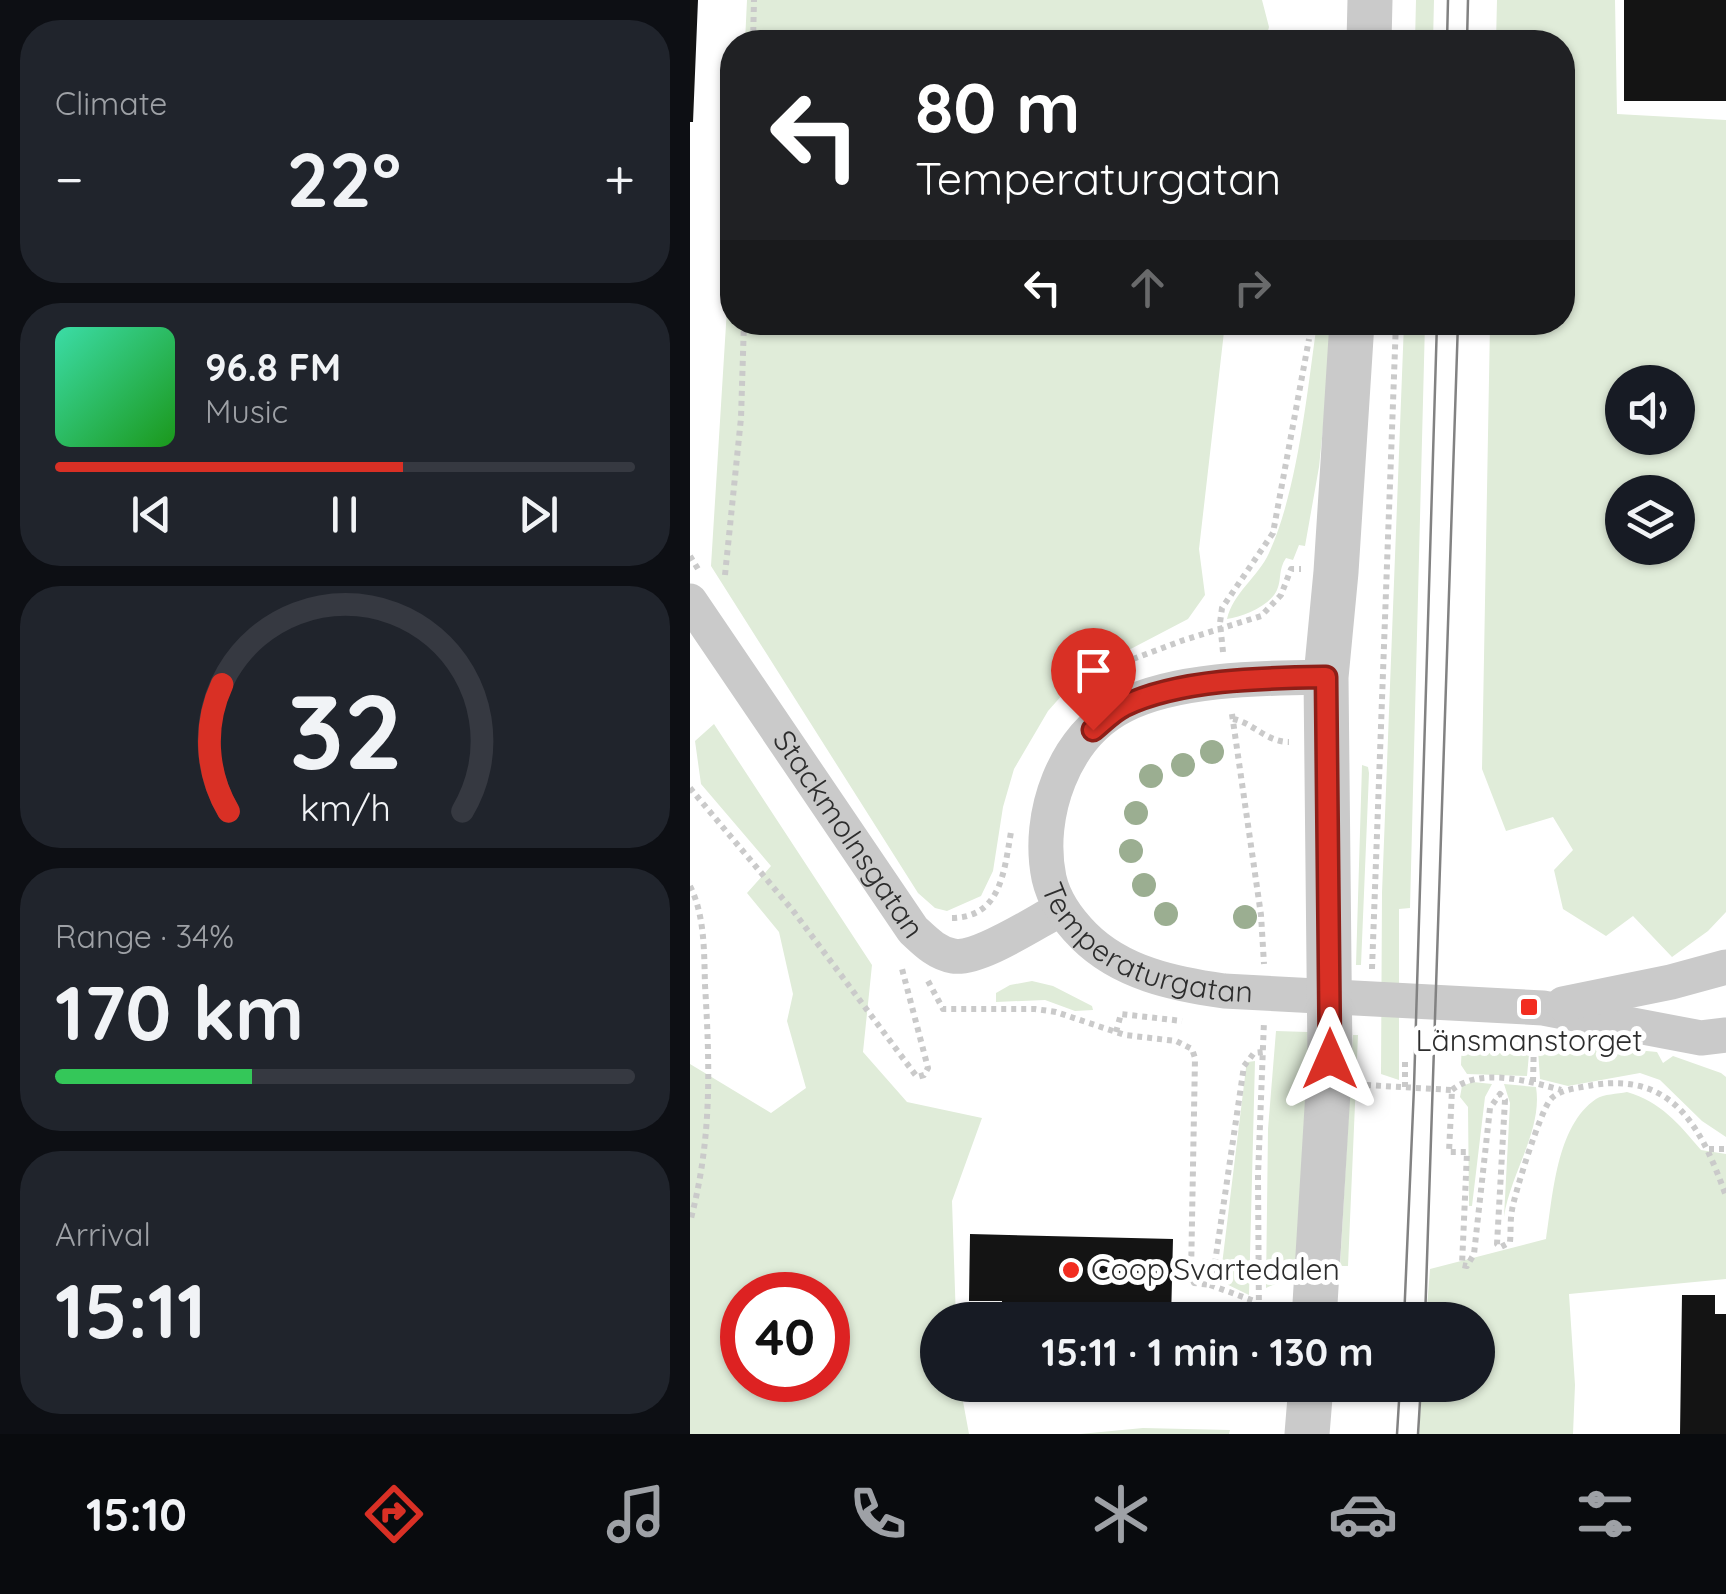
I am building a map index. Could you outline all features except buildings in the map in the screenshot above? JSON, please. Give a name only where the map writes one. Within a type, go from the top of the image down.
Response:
[{"type":"street","points":[[1369,30],[1370,0]]},
{"type":"street","points":[[1315,1302],[1330,1059],[1326,677],[1351,335]]},
{"type":"street","name":"Stackmolnsgatan","points":[[695,588],[914,930],[930,946],[955,957],[976,953],[1061,909]]},
{"type":"street","name":"Temperaturgatan","points":[[1326,677],[1227,683],[1154,694],[1120,707],[1093,730],[1065,764],[1050,803],[1048,836],[1049,877],[1061,909],[1085,936],[1107,954],[1174,984],[1224,991],[1542,1008],[1700,1038],[1726,1036]]},
{"type":"street","name":"Temperaturgatan","points":[[1542,1008],[1726,967]]},
{"type":"street","points":[[1307,1434],[1310,1402]]},
{"type":"path","points":[[753,30],[754,0]]},
{"type":"path","points":[[725,575],[741,418],[744,335]]},
{"type":"path","points":[[1264,949],[1220,630],[1222,608],[1273,533],[1309,335]]},
{"type":"path","points":[[1373,948],[1396,335]]},
{"type":"path","points":[[690,556],[695,588]]},
{"type":"path","points":[[1104,676],[1132,659],[1220,630]]},
{"type":"path","points":[[690,788],[794,912],[917,1077],[928,1068],[901,966],[904,956],[914,964]]},
{"type":"path","points":[[946,918],[977,915],[991,901],[1001,877],[1011,827]]},
{"type":"path","points":[[690,886],[700,914],[704,947],[710,1115],[702,1178],[690,1222]]},
{"type":"path","points":[[924,973],[943,1009],[1035,1009],[1116,1032],[1176,1041],[1192,1050],[1195,1058],[1191,1275],[1194,1284],[1210,1285],[1257,1302],[1264,1052],[1254,1053],[1244,1066],[1210,1285]]},
{"type":"path","points":[[1116,1032],[1121,1014],[1188,1021]]},
{"type":"path","points":[[1534,1049],[1534,1082]]},
{"type":"path","points":[[1405,1062],[1405,1087]]},
{"type":"path","points":[[1366,1085],[1452,1090],[1472,1078],[1534,1082],[1564,1091],[1622,1082],[1654,1089],[1676,1104],[1709,1149],[1726,1196]]},
{"type":"path","points":[[1499,1080],[1500,1094],[1505,1100],[1497,1244],[1502,1247],[1510,1242],[1512,1210],[1547,1104],[1564,1091]]},
{"type":"path","points":[[1452,1090],[1449,1152],[1467,1152],[1461,1257],[1462,1265],[1467,1266],[1474,1254],[1490,1108],[1500,1094]]},
{"type":"path","points":[[1709,1149],[1726,1148]]},
{"type":"green space","points":[[747,0],[1262,0],[1269,27],[1268,30],[746,30]]},
{"type":"green space","points":[[1416,0],[1434,0],[1433,30],[1415,30]]},
{"type":"green space","points":[[1497,0],[1615,0],[1617,114],[1726,120],[1726,912],[1708,931],[1672,957],[1633,916],[1606,936],[1563,909],[1554,870],[1573,850],[1553,817],[1506,831],[1482,769],[1490,335],[1575,335],[1575,30],[1496,30]]},
{"type":"green space","points":[[725,335],[1224,335],[1199,549],[1205,595],[1188,619],[1079,676],[1048,711],[1014,769],[1003,807],[993,871],[981,896],[947,911],[935,908],[918,893],[711,566]]},
{"type":"green space","points":[[1315,335],[1333,335],[1319,467],[1305,546],[1299,545],[1293,560],[1286,558],[1277,590],[1268,601],[1227,619],[1269,553],[1287,500]]},
{"type":"green space","points":[[1404,335],[1425,335],[1410,908],[1399,909],[1399,1080],[1381,1074],[1382,893]]},
{"type":"green space","points":[[714,724],[872,965],[863,1052],[907,1102],[982,1118],[952,1201],[955,1302],[920,1302],[920,1402],[963,1402],[969,1434],[690,1434],[690,1064],[771,1113],[806,1088],[787,1021],[793,994],[779,932],[747,893],[771,866],[701,784],[695,741]]},
{"type":"green space","points":[[1362,765],[1368,767],[1369,773],[1361,965],[1356,965]]},
{"type":"green space","points":[[1032,981],[1053,986],[1093,1010],[1075,1011],[1045,1000],[996,1002],[996,993],[1010,985]]},
{"type":"green space","points":[[1276,1031],[1308,1032],[1309,1087],[1296,1266],[1285,1265],[1284,1280],[1266,1288],[1268,1129]]},
{"type":"green space","points":[[1353,1035],[1358,1035],[1348,1266],[1340,1266]]},
{"type":"green space","points":[[1462,1039],[1524,1039],[1530,1043],[1527,1076],[1467,1074],[1461,1065]]},
{"type":"green space","points":[[1555,1042],[1657,1052],[1663,1063],[1673,1056],[1721,1073],[1726,1077],[1726,1137],[1702,1121],[1660,1080],[1640,1073],[1568,1086],[1540,1079],[1538,1050]]},
{"type":"green space","points":[[1255,1061],[1249,1295],[1220,1281],[1246,1068],[1248,1062]]},
{"type":"green space","points":[[1473,1082],[1492,1084],[1485,1097],[1469,1206],[1468,1107],[1460,1097],[1462,1086]]},
{"type":"green space","points":[[1504,1084],[1536,1087],[1537,1103],[1531,1136],[1504,1217],[1510,1103]]},
{"type":"green space","points":[[1627,1092],[1639,1096],[1676,1122],[1701,1150],[1726,1154],[1726,1279],[1569,1294],[1575,1385],[1573,1434],[1419,1434],[1421,1402],[1495,1402],[1495,1302],[1427,1302],[1430,1269],[1546,1239],[1564,1144],[1583,1111],[1607,1095]]},
{"type":"green space","points":[[1143,1428],[1230,1430],[1229,1434],[1080,1434]]},
{"type":"tram line","points":[[1447,30],[1448,0]]},
{"type":"tram line","points":[[1467,30],[1468,0]]},
{"type":"tram line","points":[[1405,1302],[1437,335]]},
{"type":"tram line","points":[[1426,1302],[1458,335]]},
{"type":"tram line","points":[[1397,1434],[1399,1402]]},
{"type":"tram line","points":[[1418,1434],[1420,1402]]},
{"type":"place","name":"Länsmanstorget","points":[[1529,1007]]},
{"type":"place","name":"Coop Svartedalen","points":[[1071,1270]]},
{"type":"route","points":[[1093,730],[1120,707],[1154,694],[1227,683],[1326,677],[1330,1059]]}]
